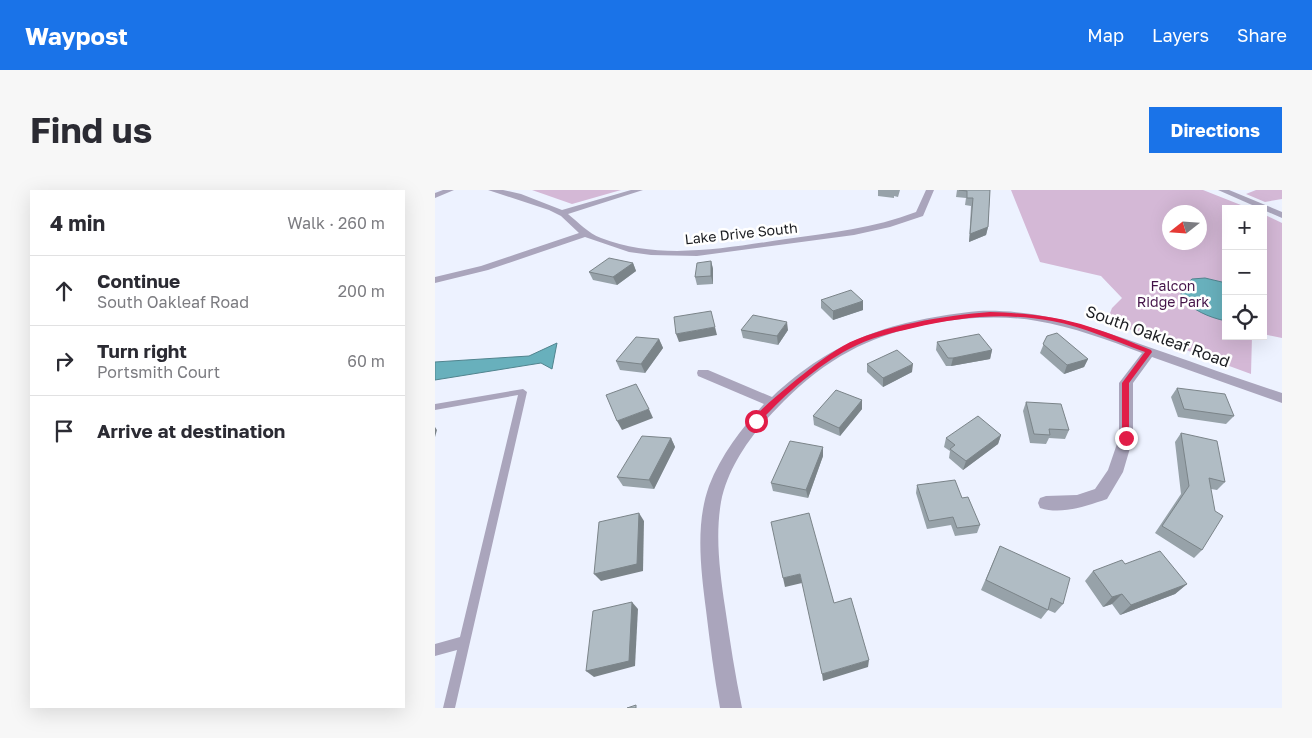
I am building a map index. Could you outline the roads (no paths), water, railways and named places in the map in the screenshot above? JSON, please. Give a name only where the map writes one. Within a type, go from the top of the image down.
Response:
[{"type":"street","points":[[435,196],[451,190]]},
{"type":"street","name":"Lake Drive South","points":[[492,190],[533,200],[561,213],[586,234],[606,243],[623,248],[656,252],[693,253],[736,249],[870,230],[920,214],[930,190]]},
{"type":"street","points":[[561,213],[639,190]]},
{"type":"street","points":[[1222,190],[1282,215]]},
{"type":"street","points":[[435,280],[484,268],[586,234]]},
{"type":"street","name":"South Oakleaf Road","points":[[731,708],[724,676],[709,546],[717,488],[728,461],[756,421],[773,403],[808,374],[845,348],[872,336],[959,316],[1019,315],[1053,319],[1087,328],[1149,352],[1282,398]]},
{"type":"street","points":[[1046,503],[1077,502],[1101,494],[1115,472],[1126,438],[1126,383],[1149,352]]},
{"type":"street","points":[[703,373],[773,403]]},
{"type":"lane","points":[[435,407],[523,392],[449,708]]},
{"type":"lane","points":[[435,650],[465,642]]},
{"type":"water","points":[[1205,278],[1222,282],[1222,320],[1201,312],[1180,298],[1183,287],[1192,279]]},
{"type":"water","points":[[557,343],[552,369],[541,363],[435,380],[435,362],[529,356]]},
{"type":"park label","name":"Falcon Ridge Park","points":[[1173,294]]}]
